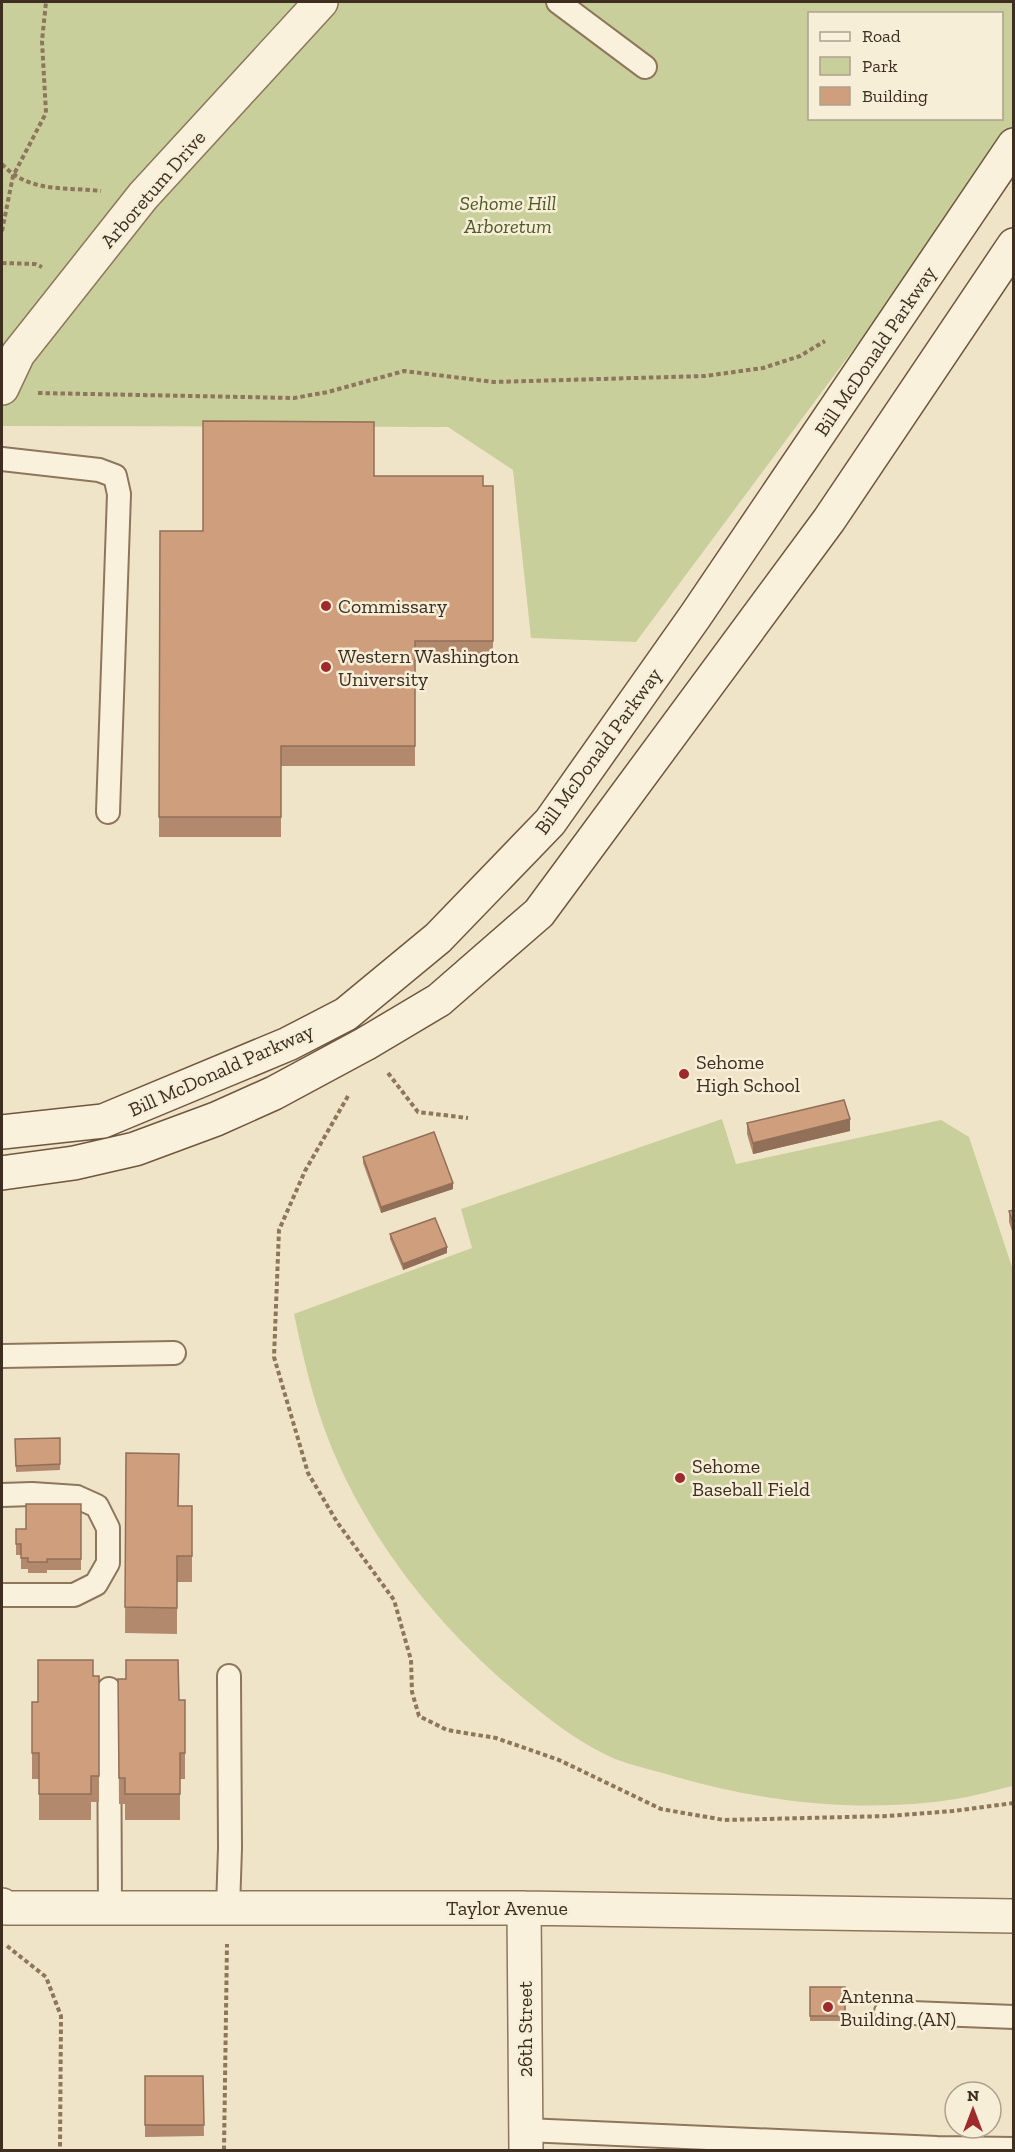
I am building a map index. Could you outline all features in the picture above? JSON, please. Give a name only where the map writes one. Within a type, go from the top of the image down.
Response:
[{"type":"main road","name":"Arboretum Drive","points":[[2,388],[18,354],[143,196],[321,2]]},
{"type":"main road","name":"Bill McDonald Parkway","points":[[2,1132],[103,1121],[288,1044],[346,1014],[438,938],[550,822],[696,615],[1014,145]]},
{"type":"main road","name":"Bill McDonald Parkway","points":[[2,1173],[74,1163],[135,1149],[216,1119],[274,1093],[365,1044],[438,1000],[539,913],[829,520],[1014,244]]},
{"type":"main road","name":"Taylor Avenue","points":[[2,1905],[6,1908],[524,1908],[1014,1916]]},
{"type":"main road","name":"26th Street","points":[[524,1908],[526,2140]]},
{"type":"lane","points":[[566,4],[645,67]]},
{"type":"lane","points":[[2,459],[99,470],[115,476],[119,494],[108,812]]},
{"type":"lane","points":[[2,1356],[174,1353]]},
{"type":"lane","points":[[2,1495],[77,1497],[97,1506],[108,1528],[108,1563],[96,1584],[74,1595],[2,1595]]},
{"type":"lane","points":[[228,1908],[229,1676]]},
{"type":"lane","points":[[109,1689],[111,1908]]},
{"type":"lane","points":[[886,2012],[1014,2017]]},
{"type":"lane","points":[[526,2140],[1014,2149]]},
{"type":"path","points":[[2,231],[13,176],[46,113],[42,41],[46,2]]},
{"type":"path","points":[[2,164],[13,176],[45,187],[143,196]]},
{"type":"path","points":[[37,393],[294,398],[328,393],[404,371],[494,382],[705,376],[763,368],[800,356],[825,341]]},
{"type":"path","points":[[365,1044],[418,1112],[468,1118]]},
{"type":"path","points":[[365,1044],[354,1085],[305,1171],[279,1230],[274,1357],[308,1473],[337,1522],[394,1600],[411,1660],[412,1692],[419,1716],[447,1730],[496,1738],[559,1760],[661,1809],[724,1820],[888,1816],[1014,1803]]},
{"type":"path","points":[[224,2151],[228,1908]]},
{"type":"path","points":[[2,1941],[46,1977],[61,2016],[60,2151]]},
{"type":"green space","name":"Sehome Hill Arboretum","points":[[2,2],[1013,2],[1013,135],[636,642],[531,638],[513,470],[448,427],[2,426]]},
{"type":"green space","name":"Sehome Baseball Field","points":[[722,1119],[736,1164],[941,1120],[969,1137],[1013,1270],[1013,1786],[963,1798],[920,1803],[847,1805],[810,1803],[701,1784],[627,1763],[604,1754],[572,1735],[533,1706],[470,1650],[441,1619],[414,1587],[366,1517],[329,1441],[309,1378],[294,1314],[472,1248],[461,1209]]},
{"type":"building","name":"Commissary","points":[[203,421],[374,422],[374,476],[483,476],[483,486],[493,486],[493,641],[415,641],[415,746],[281,746],[281,817],[159,817],[160,531],[203,531]]},
{"type":"building","points":[[844,1100],[850,1119],[753,1143],[747,1123]]},
{"type":"building","points":[[434,1132],[453,1183],[381,1207],[363,1157]]},
{"type":"building","points":[[1014,1210],[1014,1226],[1009,1211]]},
{"type":"building","points":[[435,1218],[447,1247],[403,1264],[390,1234]]},
{"type":"building","points":[[60,1438],[60,1464],[16,1466],[15,1439]]},
{"type":"building","points":[[126,1453],[179,1454],[178,1506],[192,1506],[192,1556],[177,1556],[177,1608],[125,1607]]},
{"type":"building","points":[[26,1504],[81,1504],[81,1559],[47,1559],[47,1562],[28,1562],[28,1558],[21,1558],[21,1544],[16,1544],[16,1529],[26,1529]]},
{"type":"building","points":[[38,1660],[93,1660],[93,1676],[99,1676],[99,1776],[91,1776],[91,1794],[39,1794],[39,1753],[32,1753],[32,1702],[38,1702]]},
{"type":"building","points":[[126,1660],[178,1660],[179,1700],[185,1700],[185,1753],[180,1753],[180,1794],[125,1794],[125,1778],[119,1778],[118,1679],[126,1679]]},
{"type":"building","name":"Antenna Building (AN)","points":[[810,1987],[845,1987],[845,2016],[810,2016]]},
{"type":"building","points":[[145,2076],[203,2076],[204,2125],[145,2125]]},
{"type":"place","name":"Commissary","points":[[326,606]]},
{"type":"place","name":"Western Washington University","points":[[326,667]]},
{"type":"place","name":"Sehome High School","points":[[684,1074]]},
{"type":"place","name":"Sehome Baseball Field","points":[[680,1478]]},
{"type":"place","name":"Antenna Building (AN)","points":[[828,2007]]}]
